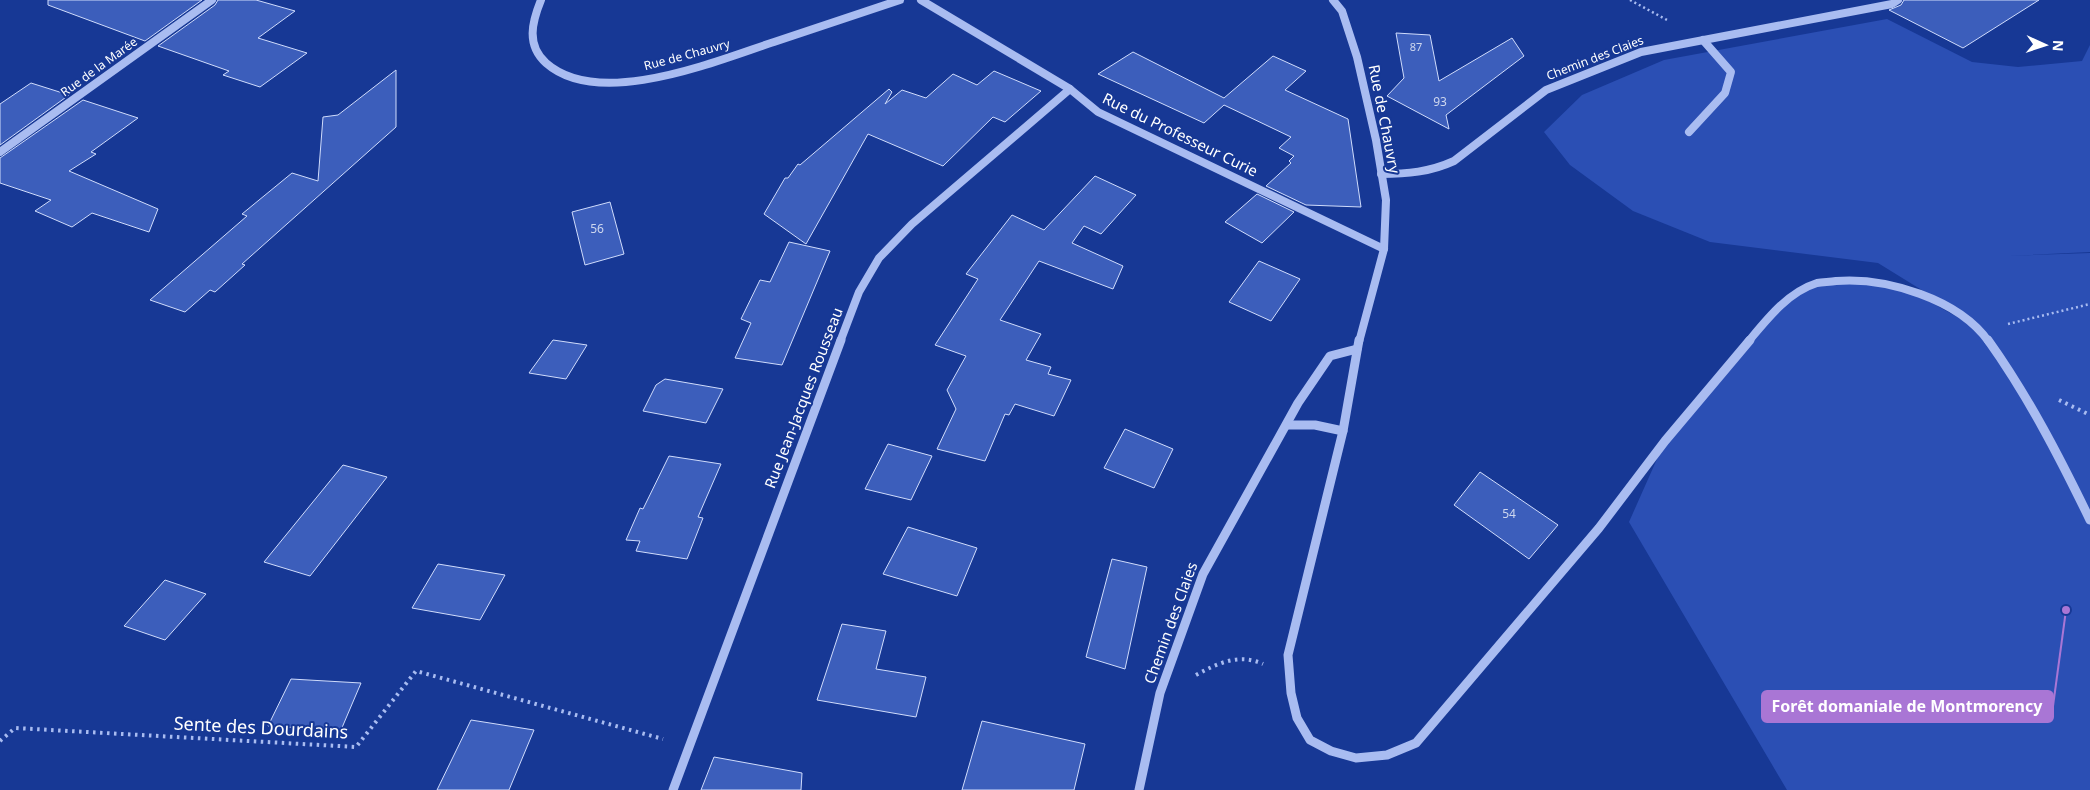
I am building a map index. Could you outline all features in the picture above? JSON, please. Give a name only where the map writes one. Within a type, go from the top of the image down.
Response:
[{"type":"street","name":"Rue de la Marée","points":[[0,152],[212,0]]},
{"type":"street","name":"Rue de Chauvry","points":[[541,0],[531,22],[537,53],[551,69],[576,78],[599,82],[628,82],[702,66],[900,0]]},
{"type":"street","name":"Rue du Professeur Curie","points":[[921,0],[1070,90],[1098,112],[1384,249]]},
{"type":"street","name":"Rue de Chauvry","points":[[1334,0],[1342,11],[1357,57],[1376,140],[1386,200],[1384,249],[1357,349],[1343,431],[1288,655],[1291,693],[1297,718],[1310,740],[1331,751],[1356,758],[1387,755],[1416,744],[1599,528],[1665,441],[1752,337],[1794,294],[1818,283],[1853,280],[1889,284],[1946,305],[1981,330],[2008,369],[2065,469],[2090,520]]},
{"type":"street","name":"Chemin des Claies","points":[[1381,174],[1427,172],[1441,168],[1454,161],[1546,90],[1640,52],[1892,4],[1898,0]]},
{"type":"street","points":[[1689,132],[1725,93],[1732,72],[1703,40]]},
{"type":"street","name":"Rue Jean-Jacques Rousseau","points":[[673,790],[859,292],[879,258],[912,224],[1070,90]]},
{"type":"street","name":"Chemin des Claies","points":[[1139,790],[1160,693],[1203,574],[1298,403],[1330,356],[1357,349]]},
{"type":"street","points":[[1287,425],[1310,423],[1326,425],[1343,431]]},
{"type":"path","points":[[1981,330],[2090,304]]},
{"type":"path","points":[[2057,399],[2090,415]]},
{"type":"path","points":[[1160,693],[1219,662],[1237,658],[1256,659],[1271,670],[1291,693]]},
{"type":"path","name":"Sente des Dourdains","points":[[0,741],[15,728],[356,747],[416,671],[688,746]]},
{"type":"shaded area","points":[[1887,19],[1972,62],[2018,67],[2082,61],[2090,45],[2090,252],[2007,256],[2090,253],[2090,790],[1787,790],[1629,522],[1665,441],[1765,322],[1794,294],[1818,283],[1853,280],[1916,294],[1975,327],[1946,305],[1878,263],[1710,242],[1633,211],[1570,165],[1544,132],[1582,95],[1664,60]]},
{"type":"building","points":[[48,0],[202,0],[145,41],[48,5]]},
{"type":"building","points":[[218,0],[256,0],[295,11],[258,38],[307,53],[260,87],[223,75],[229,71],[158,46],[215,5]]},
{"type":"building","points":[[1904,0],[2039,0],[1963,48],[1889,10],[1901,5]]},
{"type":"building","points":[[1396,33],[1430,35],[1439,81],[1512,38],[1524,56],[1446,115],[1449,129],[1387,96],[1404,78]]},
{"type":"building","points":[[1133,52],[1224,98],[1273,56],[1306,71],[1285,90],[1348,119],[1361,207],[1306,205],[1266,186],[1291,163],[1289,161],[1294,156],[1279,148],[1291,137],[1224,105],[1204,123],[1098,74]]},
{"type":"building","points":[[396,70],[396,127],[242,264],[245,265],[215,292],[210,290],[185,312],[150,300],[247,216],[242,214],[292,173],[318,181],[323,117],[338,115]]},
{"type":"building","points":[[994,71],[1041,91],[1005,122],[993,117],[943,166],[868,134],[806,244],[764,214],[785,178],[788,178],[798,164],[800,165],[889,89],[892,92],[885,104],[902,90],[926,98],[953,74],[977,85]]},
{"type":"building","points":[[31,83],[69,95],[0,145],[0,104]]},
{"type":"building","points":[[83,100],[138,118],[91,152],[96,154],[69,171],[158,209],[149,232],[92,213],[72,227],[35,211],[51,200],[0,183],[0,158]]},
{"type":"building","points":[[1095,176],[1136,195],[1101,234],[1084,226],[1072,243],[1123,266],[1113,289],[1039,261],[1000,320],[1041,334],[1026,360],[1051,367],[1048,374],[1071,380],[1054,416],[1015,404],[1009,415],[1005,414],[985,461],[937,449],[956,409],[947,390],[966,356],[935,345],[978,279],[966,274],[1012,215],[1044,230]]},
{"type":"building","points":[[1257,194],[1294,212],[1262,243],[1225,222]]},
{"type":"building","points":[[610,202],[624,254],[585,265],[572,212]]},
{"type":"building","points":[[789,242],[830,251],[782,365],[735,358],[751,323],[741,319],[760,280],[770,282]]},
{"type":"building","points":[[1259,261],[1300,279],[1271,321],[1229,302]]},
{"type":"building","points":[[553,340],[587,345],[566,379],[529,373]]},
{"type":"building","points":[[665,379],[723,389],[706,423],[643,411],[656,385]]},
{"type":"building","points":[[1125,429],[1173,449],[1154,488],[1104,468]]},
{"type":"building","points":[[888,444],[932,456],[911,500],[865,489]]},
{"type":"building","points":[[669,456],[721,464],[698,517],[703,518],[687,559],[636,551],[640,541],[626,540],[640,508],[643,509]]},
{"type":"building","points":[[343,465],[387,477],[310,576],[264,562]]},
{"type":"building","points":[[1480,472],[1558,525],[1529,559],[1454,505]]},
{"type":"building","points":[[908,527],[977,548],[957,596],[883,574]]},
{"type":"building","points":[[1112,559],[1147,567],[1125,669],[1086,657]]},
{"type":"building","points":[[438,564],[505,575],[480,620],[412,608]]},
{"type":"building","points":[[165,580],[206,594],[165,640],[124,626]]},
{"type":"building","points":[[842,624],[886,631],[876,669],[926,677],[916,717],[817,700]]},
{"type":"building","points":[[291,679],[361,683],[341,730],[268,726]]},
{"type":"building","points":[[471,720],[534,730],[509,790],[437,790]]},
{"type":"building","points":[[982,721],[1085,744],[1074,790],[962,790]]},
{"type":"building","points":[[714,757],[802,773],[801,790],[701,790]]},
{"type":"place","name":"Forêt domaniale de Montmorency","points":[[2066,610]]}]
